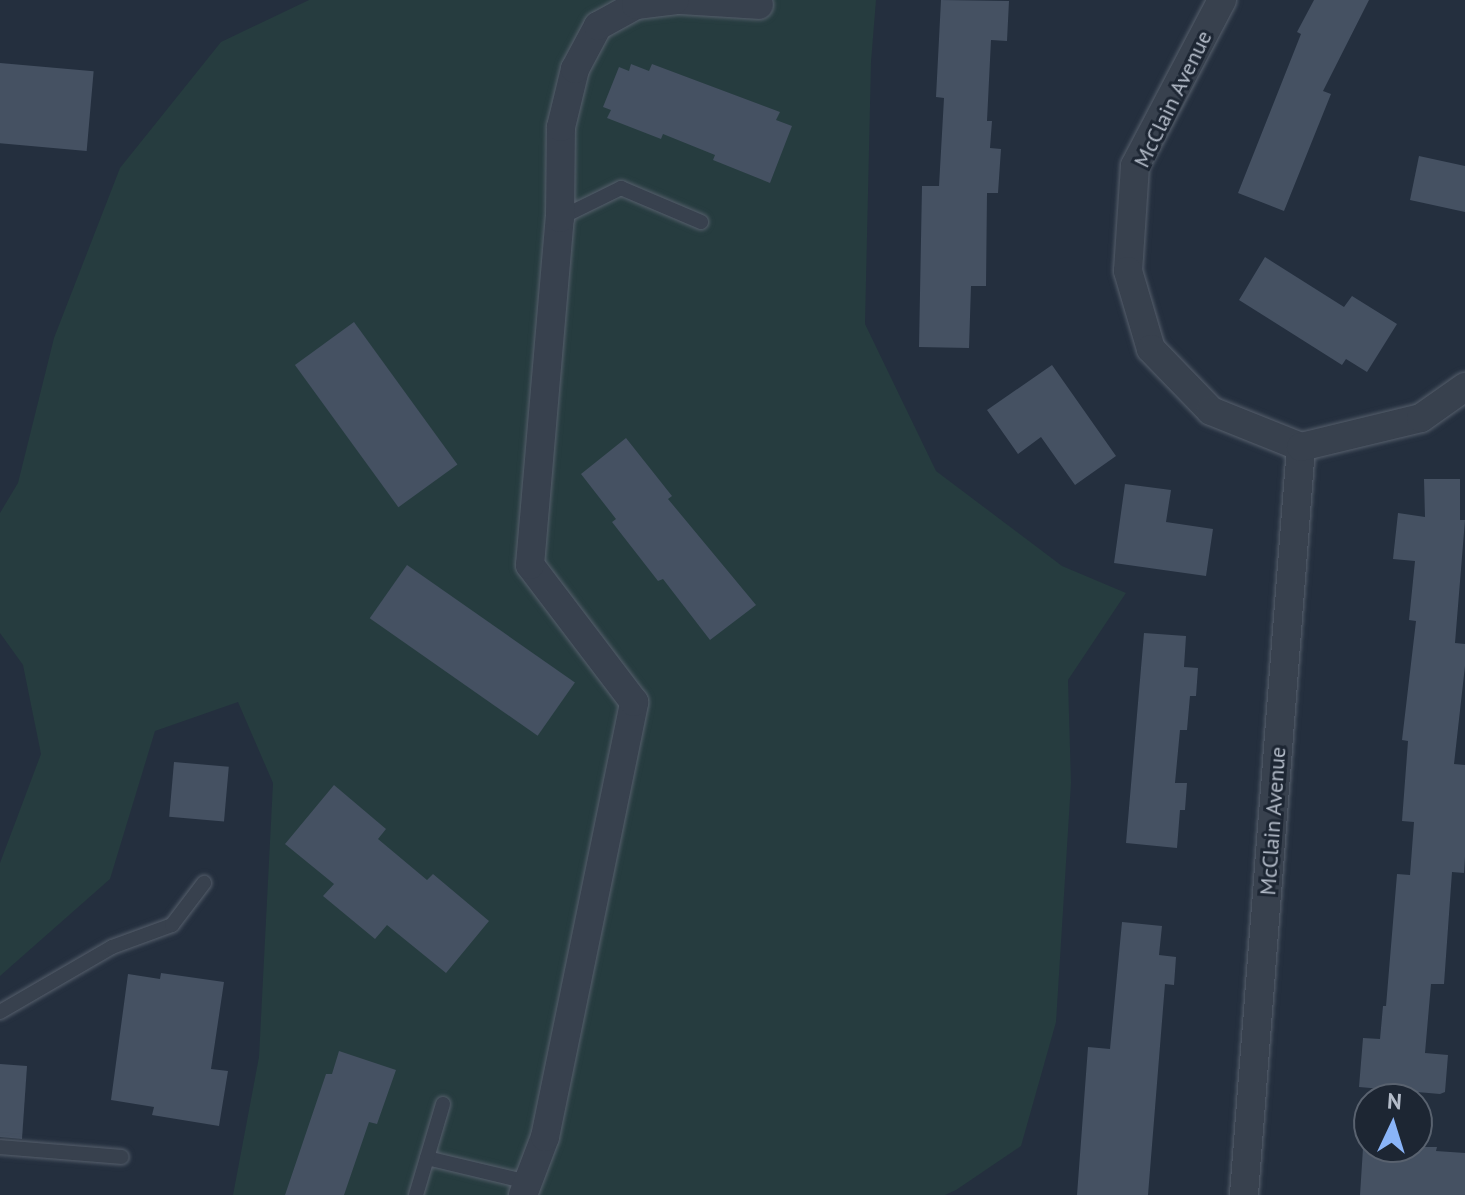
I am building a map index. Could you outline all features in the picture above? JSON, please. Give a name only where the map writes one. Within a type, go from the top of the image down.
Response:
[{"type":"street","points":[[525,1188],[545,1137],[634,702],[530,565],[560,218],[561,127],[575,69],[598,26],[636,5],[677,0],[759,5]]},
{"type":"street","name":"McClain Avenue","points":[[1222,0],[1135,166],[1128,271],[1151,349],[1211,411],[1301,447],[1244,1195]]},
{"type":"street","points":[[1301,447],[1421,418],[1465,387]]},
{"type":"lane","points":[[560,218],[621,188],[701,222]]},
{"type":"lane","points":[[0,1012],[112,947],[172,925],[204,883]]},
{"type":"lane","points":[[416,1195],[443,1104]]},
{"type":"lane","points":[[0,1147],[122,1157]]},
{"type":"lane","points":[[427,1158],[525,1188]]},
{"type":"green space","points":[[309,0],[876,0],[871,62],[865,324],[936,471],[1062,566],[1126,593],[1068,680],[1071,783],[1056,1022],[1021,1146],[956,1190],[945,1195],[233,1195],[259,1057],[273,783],[238,702],[155,731],[110,879],[0,976],[0,863],[41,754],[23,665],[0,633],[0,513],[18,483],[54,338],[120,168],[221,42]]},
{"type":"building","points":[[941,0],[1009,1],[1007,41],[991,40],[987,121],[992,121],[990,148],[1001,149],[998,193],[987,193],[986,286],[971,286],[969,348],[919,347],[922,186],[939,186],[944,98],[936,97]]},
{"type":"building","points":[[1314,0],[1369,0],[1323,91],[1331,94],[1284,211],[1238,193],[1301,34],[1297,32]]},
{"type":"building","points":[[0,63],[94,71],[87,151],[0,143]]},
{"type":"building","points":[[631,64],[649,71],[652,64],[780,112],[776,120],[792,126],[770,183],[713,160],[715,155],[663,134],[661,139],[607,118],[611,110],[603,107],[619,67],[629,71]]},
{"type":"building","points":[[1419,156],[1465,166],[1465,212],[1410,200]]},
{"type":"building","points":[[1265,257],[1344,307],[1352,296],[1397,324],[1367,372],[1346,359],[1342,365],[1239,300]]},
{"type":"building","points":[[354,322],[457,464],[398,507],[295,365]]},
{"type":"building","points":[[1052,365],[1116,456],[1075,485],[1041,437],[1018,454],[987,410]]},
{"type":"building","points":[[626,438],[672,496],[668,499],[756,605],[710,640],[663,579],[658,581],[612,522],[616,519],[581,474]]},
{"type":"building","points":[[1424,479],[1460,479],[1460,520],[1465,520],[1455,643],[1465,644],[1465,666],[1454,764],[1465,765],[1465,857],[1464,873],[1452,872],[1444,984],[1431,984],[1425,1053],[1448,1055],[1445,1092],[1440,1094],[1433,1093],[1433,1083],[1359,1083],[1363,1038],[1380,1039],[1383,1006],[1386,1006],[1397,874],[1410,875],[1414,822],[1402,821],[1408,741],[1402,740],[1416,621],[1409,620],[1415,561],[1393,559],[1398,513],[1425,517]]},
{"type":"building","points":[[1125,484],[1171,490],[1166,522],[1213,529],[1206,576],[1114,563]]},
{"type":"building","points":[[407,565],[575,683],[538,736],[370,618]]},
{"type":"building","points":[[1144,633],[1186,636],[1184,667],[1198,668],[1196,696],[1190,696],[1187,730],[1180,730],[1175,783],[1187,783],[1185,810],[1180,810],[1177,848],[1126,843]]},
{"type":"building","points":[[174,762],[229,767],[224,822],[169,817]]},
{"type":"building","points":[[334,785],[386,829],[378,839],[427,880],[433,874],[489,921],[446,973],[387,925],[375,939],[323,896],[334,884],[285,844]]},
{"type":"building","points":[[1122,922],[1162,926],[1159,955],[1176,957],[1174,985],[1165,984],[1148,1195],[1077,1195],[1088,1047],[1110,1049]]},
{"type":"building","points":[[161,973],[224,982],[211,1069],[228,1071],[219,1126],[152,1115],[154,1107],[111,1100],[128,974],[160,979]]},
{"type":"building","points":[[339,1051],[396,1070],[377,1124],[369,1122],[344,1195],[285,1195],[326,1074],[332,1074]]},
{"type":"building","points":[[0,1064],[27,1066],[22,1139],[0,1137]]},
{"type":"building","points":[[1433,1147],[1437,1147],[1436,1151],[1465,1153],[1465,1195],[1360,1195],[1362,1163],[1433,1163]]}]
